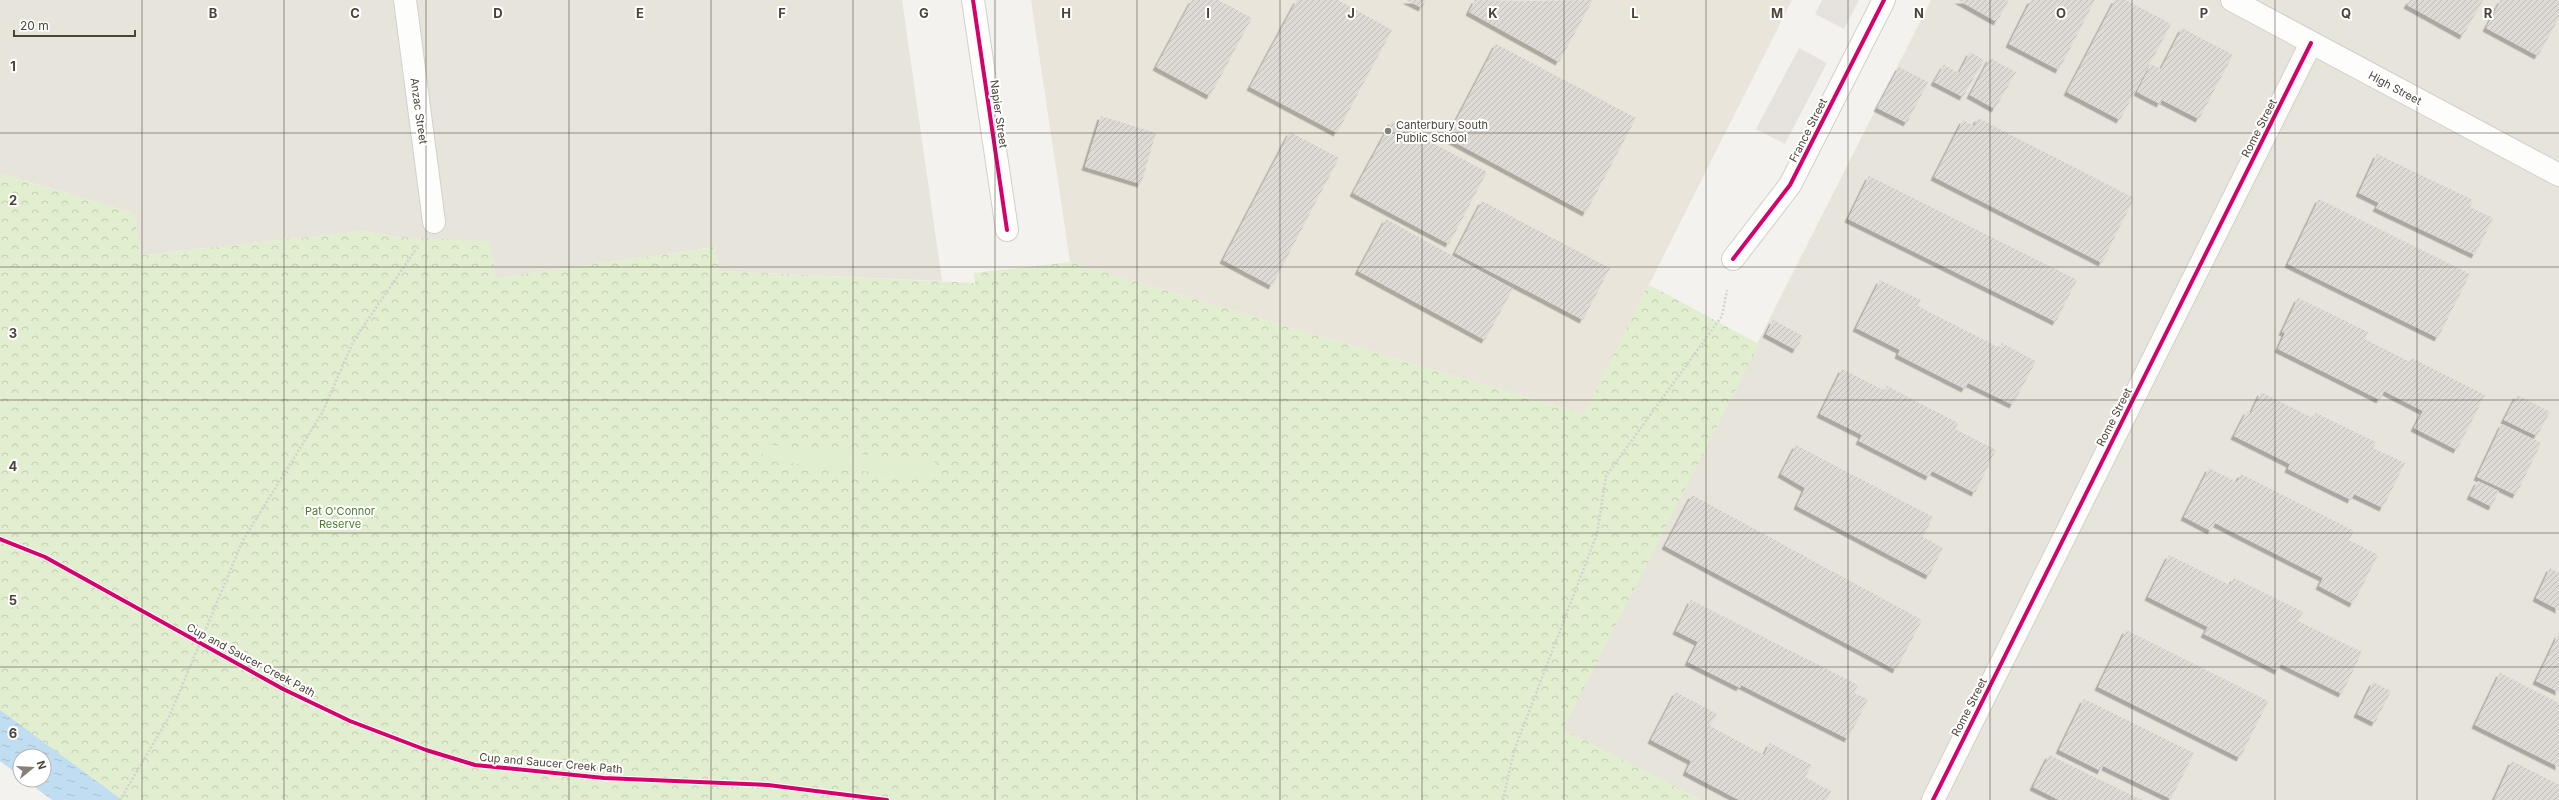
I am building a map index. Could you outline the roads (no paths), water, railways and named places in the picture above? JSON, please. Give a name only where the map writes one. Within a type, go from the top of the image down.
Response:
[{"type":"street","name":"Anzac Street","points":[[405,0],[434,222]]},
{"type":"street","name":"Napier Street","points":[[973,0],[1007,230]]},
{"type":"street","name":"France Street","points":[[1733,259],[1790,185],[1884,0]]},
{"type":"street","name":"High Street","points":[[2232,0],[2559,175]]},
{"type":"street","name":"Rome Street","points":[[1933,800],[2311,43]]},
{"type":"water","points":[[0,710],[52,748],[12,748],[12,770],[0,761]]},
{"type":"water","points":[[52,748],[122,800],[52,800],[36,788],[52,788]]},
{"type":"place","name":"Canterbury South Public School","points":[[1388,131]]},
{"type":"park label","name":"Pat O'Connor Reserve","points":[[340,517]]}]
